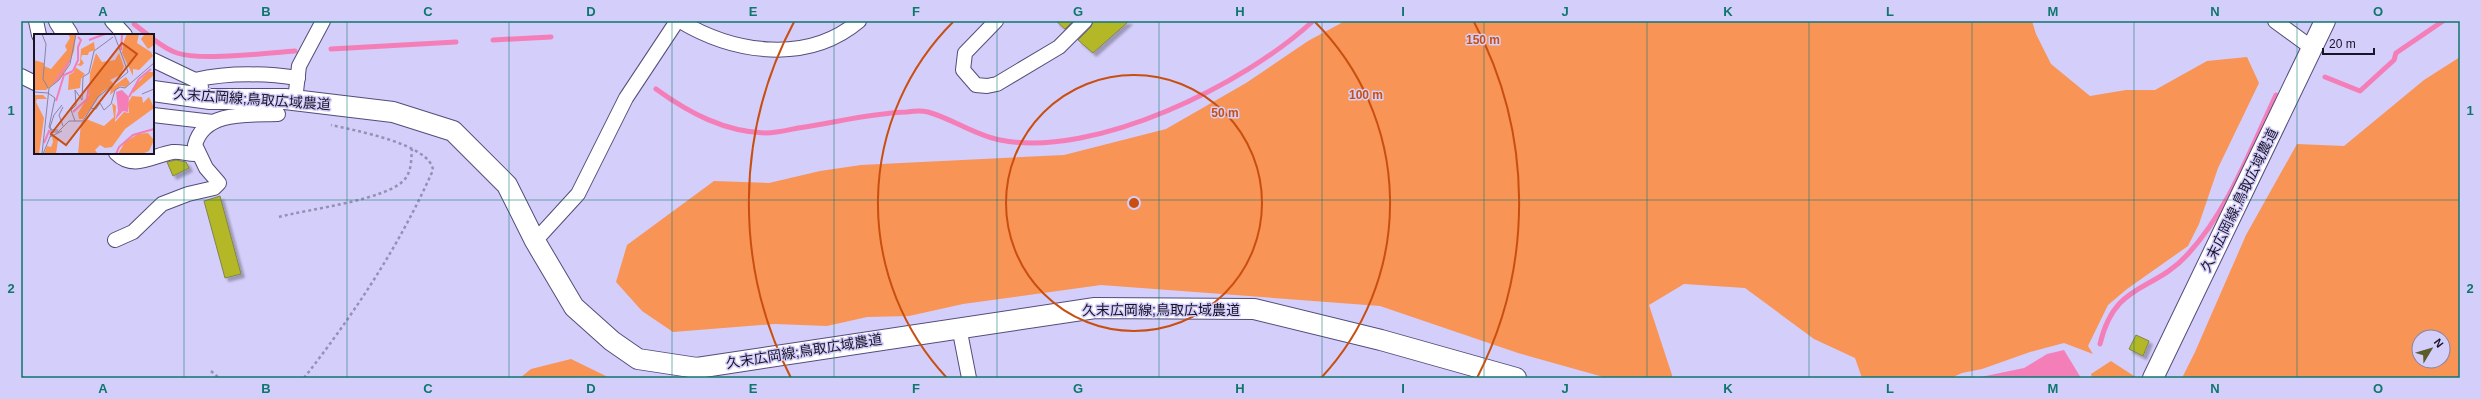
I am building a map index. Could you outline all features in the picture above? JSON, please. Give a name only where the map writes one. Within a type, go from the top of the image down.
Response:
[{"type":"street","points":[[36,21],[39,34]]},
{"type":"street","points":[[58,21],[67,34]]},
{"type":"street","points":[[112,21],[124,34]]},
{"type":"street","points":[[295,100],[299,66],[323,21]]},
{"type":"street","points":[[536,241],[578,194],[626,98],[677,21]]},
{"type":"street","points":[[680,21],[696,31],[729,44],[794,50],[824,43],[860,21]]},
{"type":"street","points":[[996,21],[965,53],[963,70],[976,85],[986,86],[997,84],[1053,51],[1086,21]]},
{"type":"street","points":[[2275,21],[2312,48]]},
{"type":"street","name":"久末広岡線;鳥取広域農道","points":[[2153,378],[2325,21]]},
{"type":"street","points":[[154,60],[195,80],[210,99]]},
{"type":"street","points":[[195,80],[243,74],[272,74],[298,78]]},
{"type":"street","points":[[21,76],[34,82]]},
{"type":"street","name":"久末広岡線;鳥取広域農道","points":[[154,91],[210,99],[295,100],[393,112],[453,131],[507,185],[536,241],[574,307],[612,341],[638,359],[697,368],[1095,308],[1254,310],[1381,340],[1516,378]]},
{"type":"street","points":[[154,115],[213,122],[235,116],[278,114]]},
{"type":"street","points":[[115,240],[133,232],[162,204],[214,188],[220,183],[198,154],[194,145],[197,137],[213,122]]},
{"type":"street","points":[[117,154],[126,160],[137,162],[172,152],[198,154]]},
{"type":"street","points":[[959,328],[969,378]]},
{"type":"path","points":[[304,378],[339,332],[372,284],[429,179],[433,166],[419,152],[412,149],[328,124]]},
{"type":"path","points":[[279,217],[378,195],[396,187],[405,178],[410,170],[412,149]]},
{"type":"path","points":[[211,372],[219,378]]},
{"type":"path","points":[[21,377],[26,378]]},
{"type":"shaded area","points":[[1345,21],[2032,21],[2036,34],[2051,64],[2090,96],[2126,90],[2155,90],[2207,61],[2247,57],[2259,83],[2218,168],[2199,224],[2188,246],[2127,289],[2108,305],[2088,346],[2093,354],[2064,343],[2030,352],[1982,369],[1962,373],[1951,378],[1862,378],[1855,358],[1814,339],[1745,288],[1684,284],[1649,305],[1673,378],[1607,378],[1518,353],[1380,306],[1101,285],[963,304],[909,316],[867,317],[827,326],[775,324],[673,332],[642,311],[616,282],[627,245],[714,181],[769,183],[820,171],[861,165],[1064,155],[1166,129],[1246,83],[1308,41]]},
{"type":"shaded area","points":[[2460,57],[2460,378],[2182,378],[2195,352],[2246,235],[2297,144],[2344,146],[2424,80]]},
{"type":"shaded area","points":[[2064,350],[2081,378],[1976,378],[2024,368],[2047,354]]},
{"type":"shaded area","points":[[571,359],[610,378],[520,378],[531,369]]},
{"type":"shaded area","points":[[2111,361],[2137,378],[2092,378],[2091,374]]},
{"type":"building","points":[[1056,21],[1073,21],[1065,29]]},
{"type":"building","points":[[1093,21],[1129,21],[1093,53],[1078,40],[1091,27]]},
{"type":"building","points":[[176,160],[186,162],[189,168],[173,176],[167,162]]},
{"type":"building","points":[[220,196],[241,274],[225,278],[204,201]]},
{"type":"building","points":[[2136,335],[2149,341],[2143,356],[2129,349]]},
{"type":"waterway","points":[[656,89],[681,106],[708,120],[751,132],[766,133],[866,116],[920,111],[937,115],[990,138],[1038,143],[1079,138],[1122,127],[1166,111],[1209,91],[1249,69],[1284,45],[1313,21]]},
{"type":"waterway","points":[[2325,77],[2360,91],[2394,60],[2396,53],[2443,21]]},
{"type":"waterway","points":[[134,24],[147,34]]},
{"type":"waterway","points":[[493,40],[551,37]]},
{"type":"waterway","points":[[154,40],[177,53],[188,55],[234,56],[295,51]]},
{"type":"waterway","points":[[331,49],[456,42]]},
{"type":"waterway","points":[[2100,344],[2107,324],[2115,309],[2125,298],[2136,290],[2162,276],[2175,266],[2188,254],[2202,237],[2215,218],[2238,178],[2276,95]]}]
